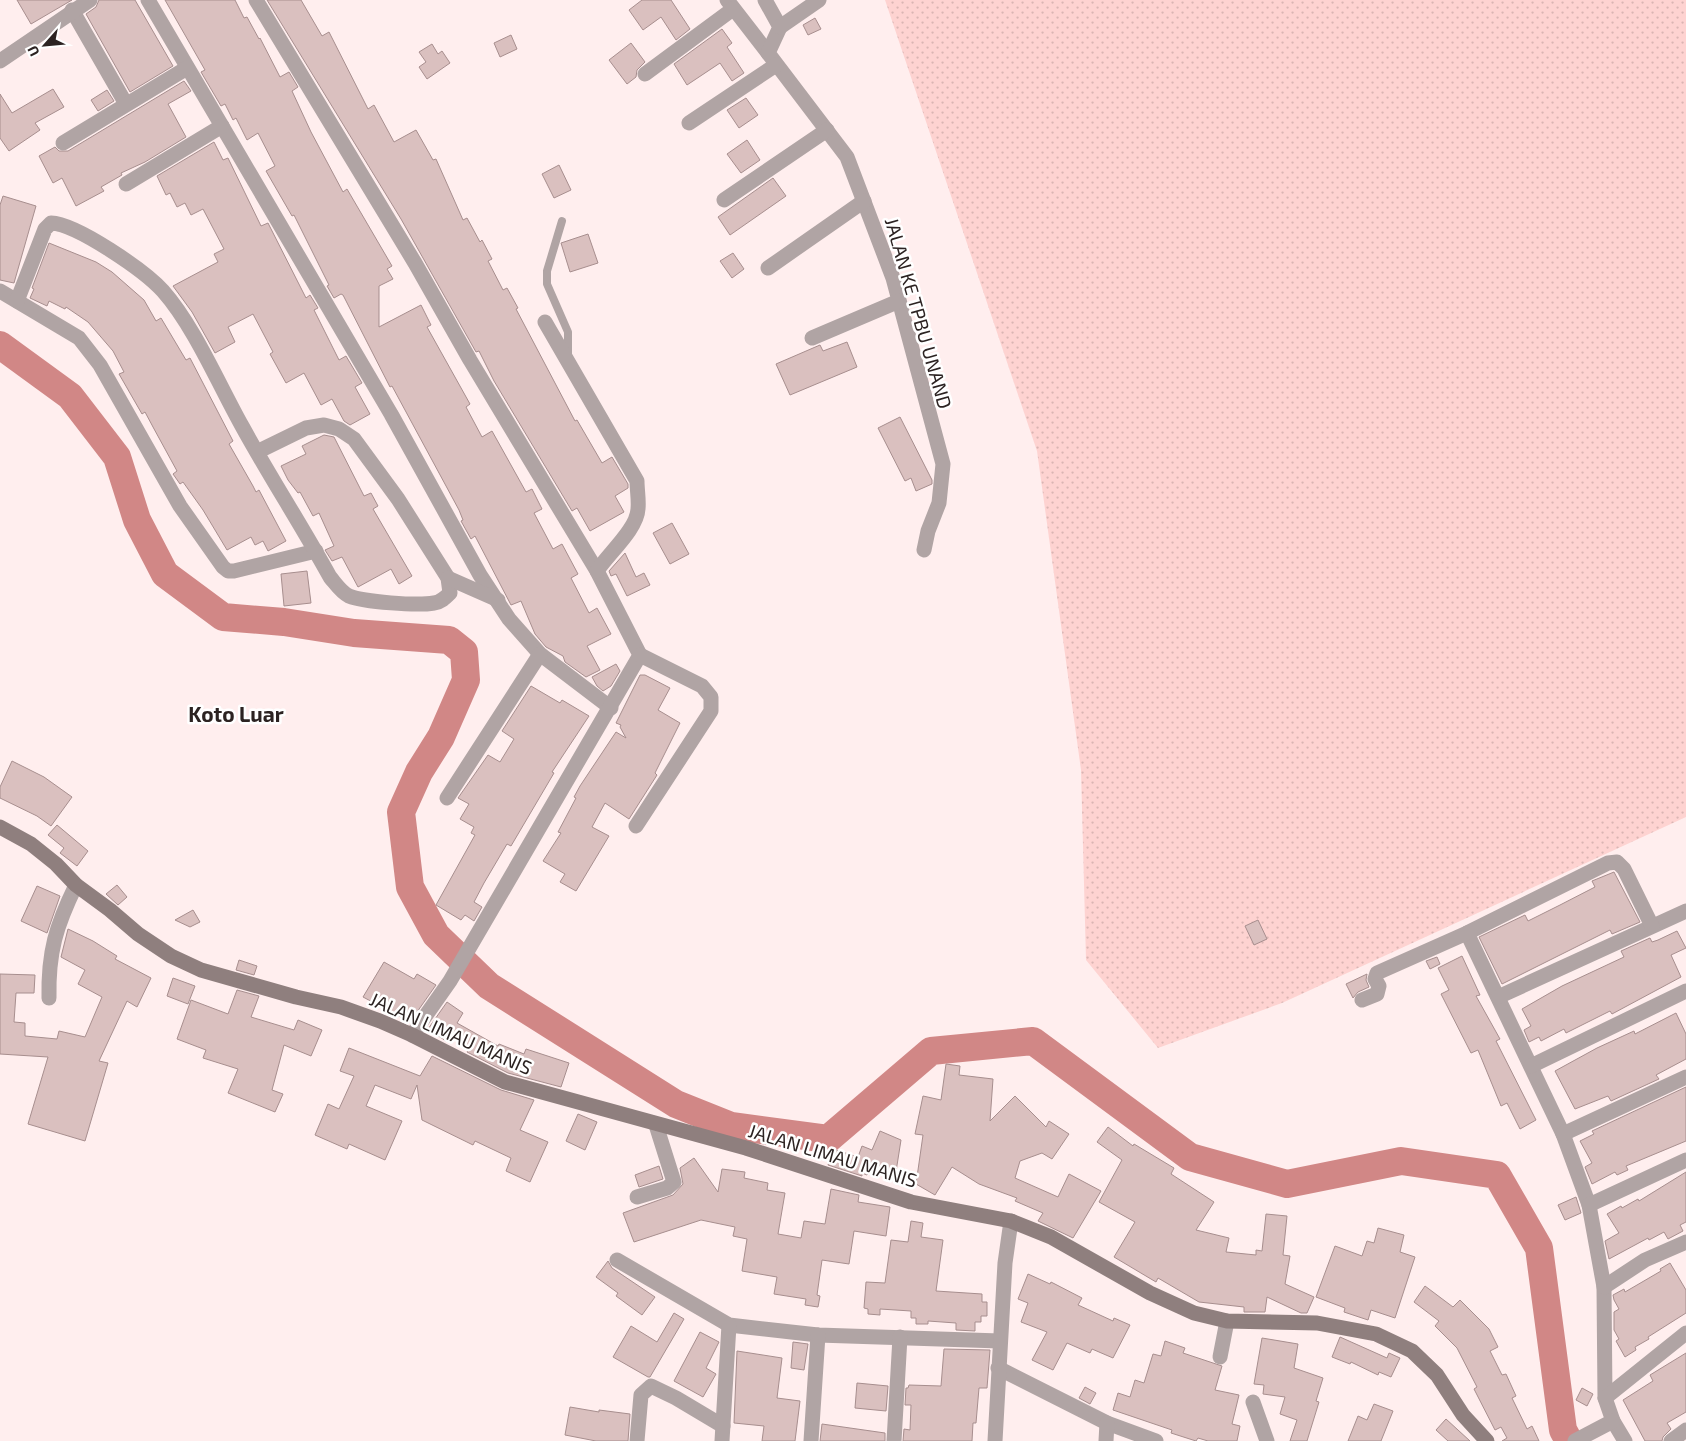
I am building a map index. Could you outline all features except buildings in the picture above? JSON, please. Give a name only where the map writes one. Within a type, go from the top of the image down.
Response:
[{"type":"street","points":[[0,61],[72,10],[90,0]]},
{"type":"street","points":[[148,0],[391,414],[480,574],[510,618],[540,654],[611,708]]},
{"type":"street","points":[[256,0],[415,263],[470,360],[597,571],[640,655],[702,686],[711,696],[711,711],[636,826]]},
{"type":"street","points":[[765,0],[780,26]]},
{"type":"street","points":[[689,123],[772,59],[780,26],[819,0]]},
{"type":"street","points":[[645,74],[730,4]]},
{"type":"street","name":"JALAN KE TPBU UNAND","points":[[730,4],[847,157],[864,201],[899,301],[943,464],[939,502],[928,531],[924,550]]},
{"type":"street","points":[[72,10],[126,104]]},
{"type":"street","points":[[63,143],[187,68]]},
{"type":"street","points":[[126,184],[222,126]]},
{"type":"street","points":[[724,200],[827,130]]},
{"type":"street","points":[[768,268],[864,201]]},
{"type":"street","points":[[17,301],[44,229],[50,223],[80,234],[116,253],[144,273],[163,291],[182,317],[256,452],[340,589],[347,595],[361,600],[434,604],[443,601],[450,593],[448,578],[398,499],[354,438],[339,429],[324,425],[306,428],[256,452]]},
{"type":"street","points":[[0,290],[79,338],[86,346],[100,365],[180,506],[223,567],[228,571],[234,571],[316,551]]},
{"type":"street","points":[[812,338],[899,301]]},
{"type":"street","points":[[545,322],[637,481],[638,509],[634,525],[597,571]]},
{"type":"street","points":[[448,578],[498,600]]},
{"type":"street","points":[[447,798],[540,654]]},
{"type":"street","points":[[412,1035],[450,981],[611,708],[640,655]]},
{"type":"street","name":"JALAN LIMAU MANIS","points":[[0,827],[31,844],[56,864],[76,885],[160,949],[201,970],[296,997],[341,1007],[412,1035],[505,1082],[656,1125],[746,1148],[911,1202],[1011,1221],[1051,1237],[1150,1294],[1194,1313],[1227,1321],[1317,1323],[1376,1334],[1412,1351],[1437,1375],[1463,1415],[1487,1441]]},
{"type":"street","points":[[1362,1000],[1377,994],[1378,986],[1374,978],[1377,973],[1467,933],[1613,862],[1624,869],[1652,926]]},
{"type":"street","points":[[49,998],[48,964],[52,945],[61,915],[76,885]]},
{"type":"street","points":[[1498,997],[1686,911]]},
{"type":"street","points":[[1467,933],[1563,1134],[1589,1206],[1604,1286],[1605,1398],[1613,1421],[1625,1441]]},
{"type":"street","points":[[1531,1066],[1686,991]]},
{"type":"street","points":[[1563,1134],[1686,1077]]},
{"type":"street","points":[[637,1197],[667,1188],[674,1182],[656,1125]]},
{"type":"street","points":[[1589,1206],[1686,1160]]},
{"type":"street","points":[[995,1441],[1005,1263],[1011,1221]]},
{"type":"street","points":[[1604,1286],[1646,1260],[1686,1242]]},
{"type":"street","points":[[617,1260],[729,1325],[818,1335],[1000,1341]]},
{"type":"street","points":[[1220,1358],[1227,1321]]},
{"type":"street","points":[[722,1441],[729,1325]]},
{"type":"street","points":[[1605,1398],[1686,1333]]},
{"type":"street","points":[[811,1441],[818,1335]]},
{"type":"street","points":[[894,1441],[900,1337]]},
{"type":"street","points":[[998,1368],[1107,1424],[1156,1441]]},
{"type":"street","points":[[637,1441],[641,1395],[651,1386],[676,1398],[723,1426]]},
{"type":"street","points":[[1253,1402],[1267,1441]]},
{"type":"street","points":[[1578,1439],[1613,1421]]},
{"type":"street","points":[[1106,1441],[1107,1424]]},
{"type":"street","points":[[1671,1441],[1686,1430]]},
{"type":"lane","points":[[562,222],[547,270],[547,284],[568,332],[568,361]]},
{"type":"shaded area","points":[[885,0],[1686,0],[1686,817],[1282,1003],[1158,1048],[1086,960],[1081,770],[1037,451]]},
{"type":"waterway","points":[[0,345],[70,396],[117,457],[137,520],[165,574],[223,617],[284,622],[354,633],[449,640],[464,652],[466,680],[441,737],[419,772],[401,812],[410,887],[436,935],[489,986],[676,1104],[731,1126],[828,1139],[931,1051],[1033,1041],[1190,1157],[1287,1184],[1401,1161],[1497,1175],[1539,1248],[1563,1430],[1569,1441]]},
{"type":"district","name":"Koto Luar","points":[[236,713]]}]
